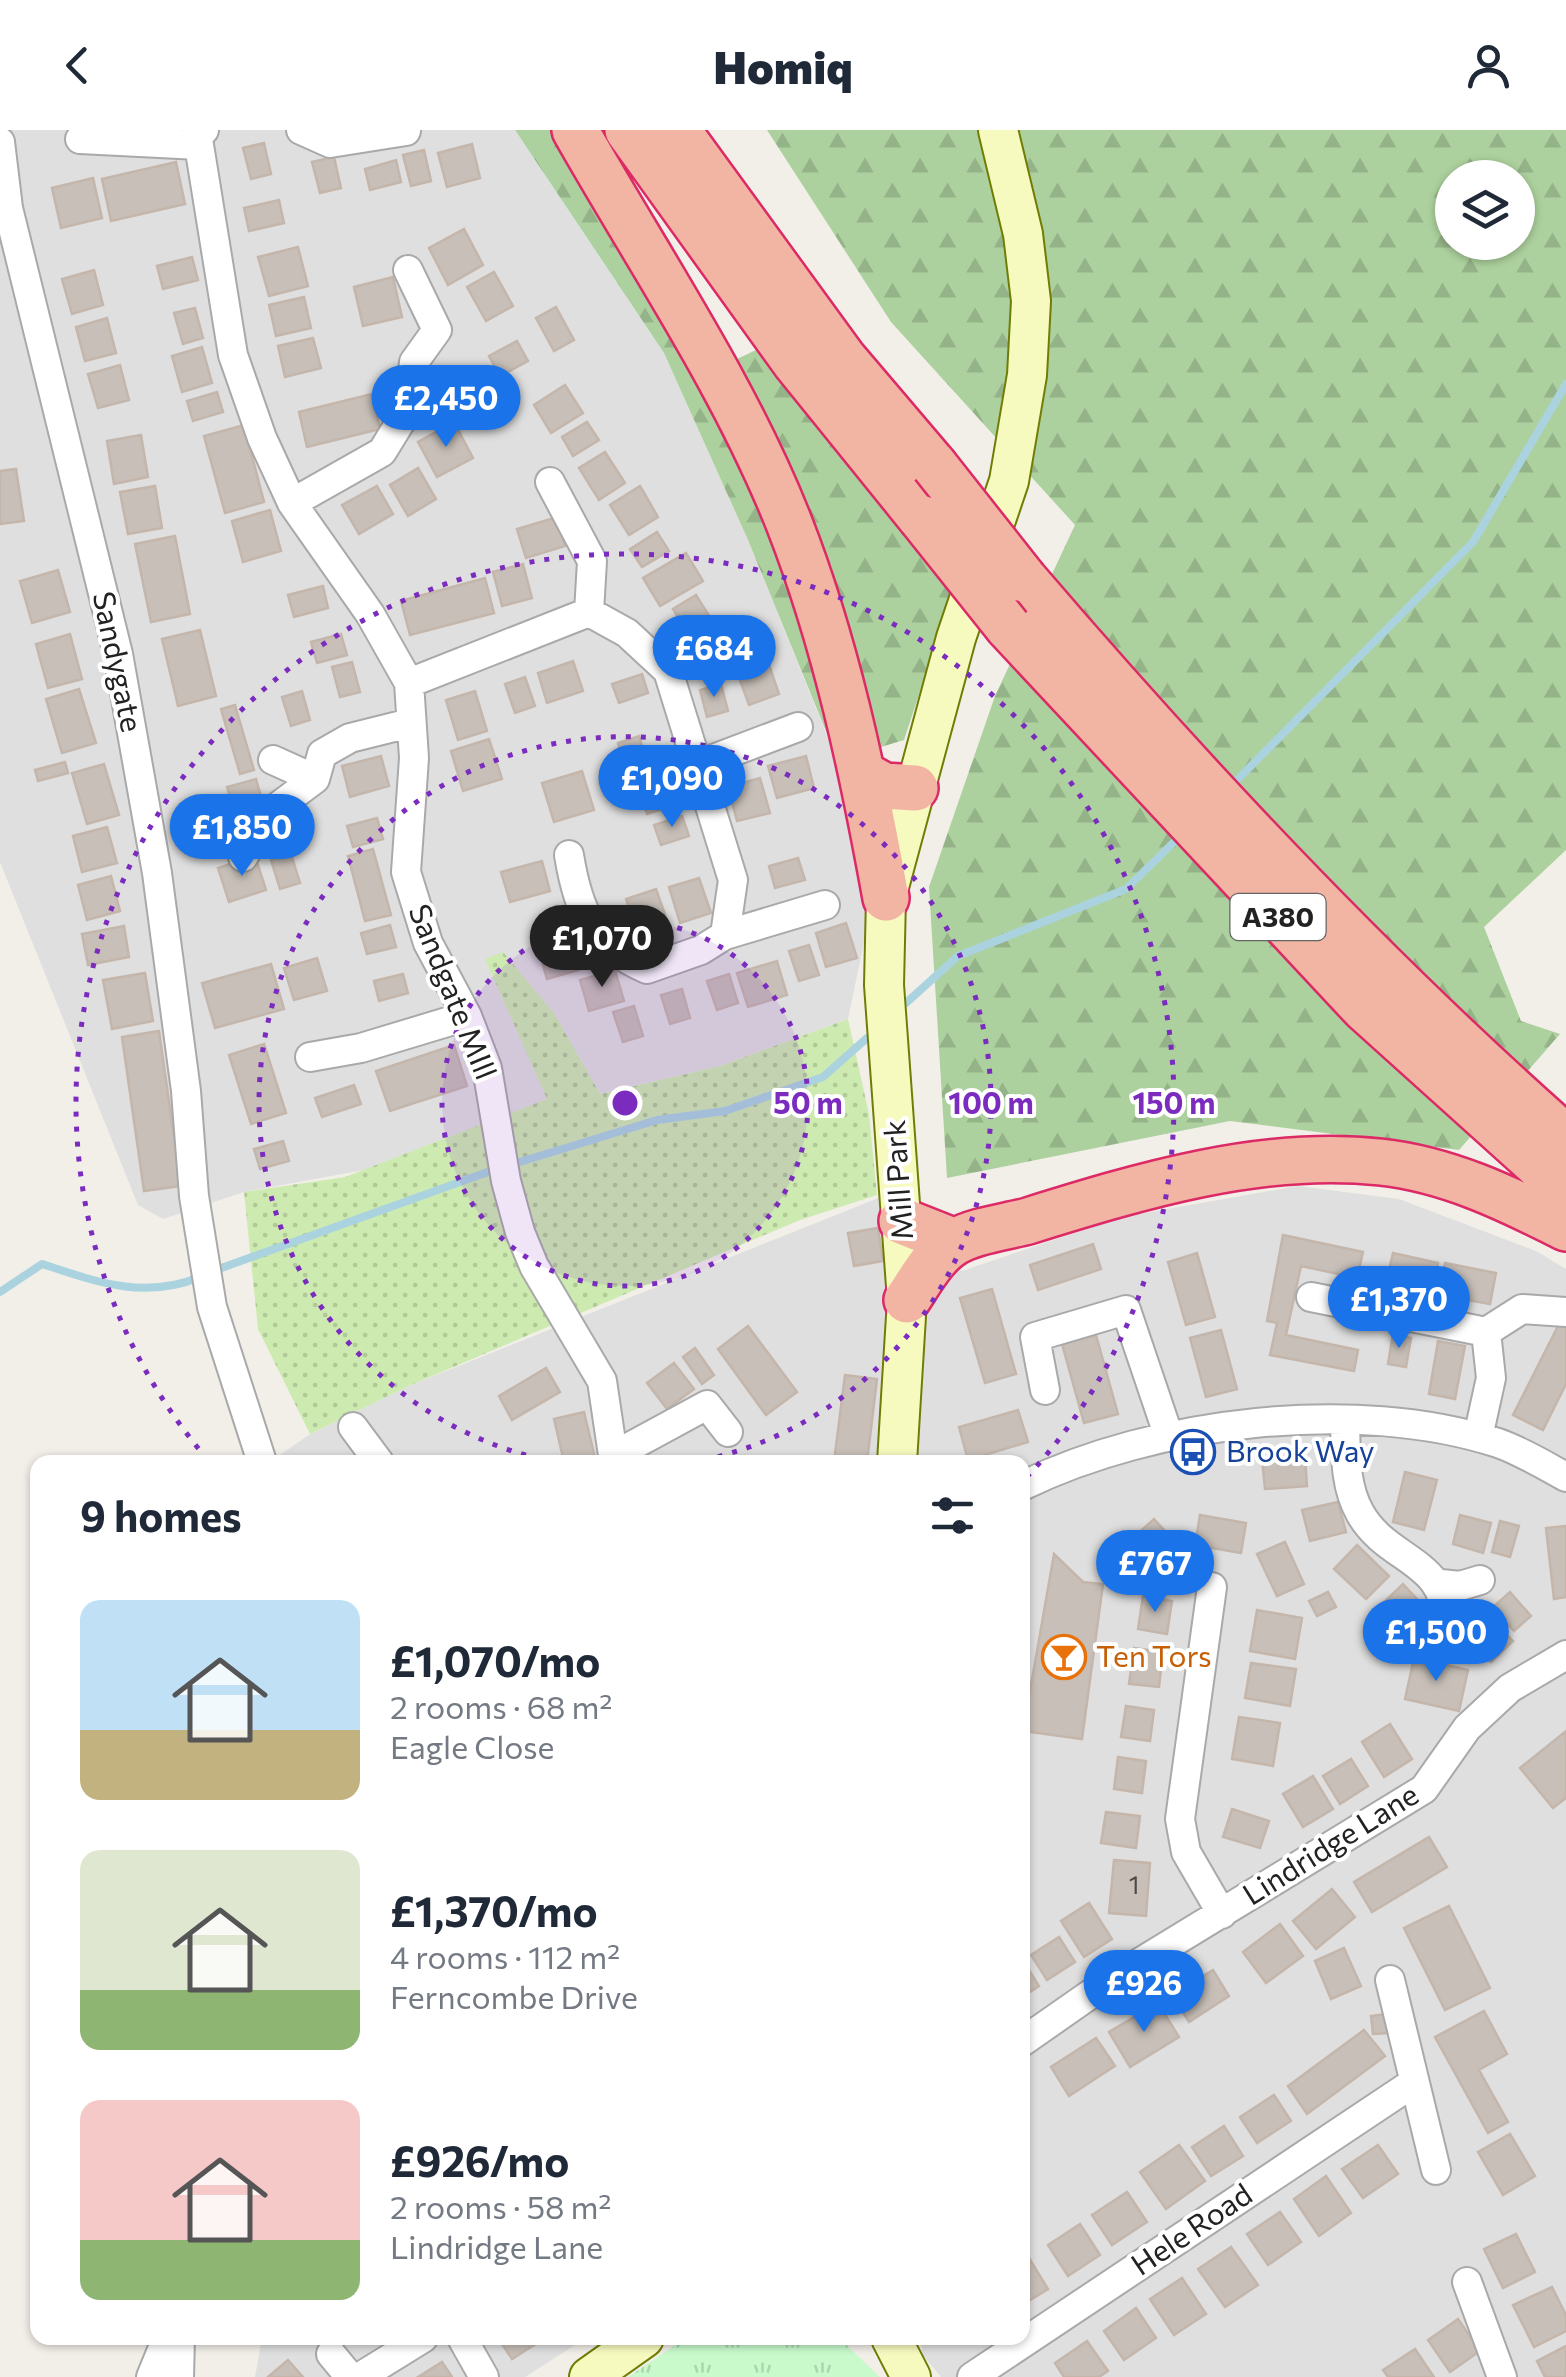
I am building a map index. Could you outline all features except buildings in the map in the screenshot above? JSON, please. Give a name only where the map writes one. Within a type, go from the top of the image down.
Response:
[{"type":"highway","points":[[574,130],[726,386],[789,524],[834,664],[864,776],[886,898]]},
{"type":"highway","name":"A380","points":[[628,130],[795,362],[1008,626],[1364,1008],[1566,1190]]},
{"type":"highway","name":"A380","points":[[677,130],[843,358],[1131,704],[1393,974],[1566,1138]]},
{"type":"highway","points":[[708,130],[748,229]]},
{"type":"highway","points":[[864,776],[884,786],[915,788]]},
{"type":"highway","points":[[907,1300],[927,1268],[955,1242],[1181,1180],[1253,1165],[1322,1159],[1382,1162],[1487,1189],[1566,1228]]},
{"type":"highway","points":[[902,1221],[955,1242]]},
{"type":"main road","name":"Mill Park","points":[[898,1455],[907,1300],[884,985],[886,898],[956,638],[1010,481],[1027,376],[1032,301],[998,130]]},
{"type":"main road","points":[[588,2377],[634,2345]]},
{"type":"main road","points":[[895,2345],[912,2377]]},
{"type":"street","points":[[301,130],[330,142],[406,131]]},
{"type":"street","points":[[94,136],[201,138]]},
{"type":"street","name":"Sandgate MIll","points":[[201,138],[232,355],[262,438],[292,504],[370,614],[409,683],[414,758],[406,872],[428,943],[468,1016],[487,1068],[506,1182],[534,1266],[602,1381],[612,1455]]},
{"type":"street","name":"Sandygate","points":[[0,142],[4,208],[118,654],[159,891],[212,1307],[260,1455]]},
{"type":"street","points":[[292,504],[382,452],[409,408],[414,362],[438,330],[408,270]]},
{"type":"street","points":[[550,482],[592,560],[589,612]]},
{"type":"street","points":[[409,683],[589,612]]},
{"type":"street","points":[[589,612],[627,634],[668,671],[733,880],[725,935]]},
{"type":"street","points":[[243,856],[272,811],[314,778],[322,754],[350,738],[410,722]]},
{"type":"street","points":[[700,764],[798,727]]},
{"type":"street","points":[[273,760],[314,778]]},
{"type":"street","points":[[569,855],[575,891],[614,955],[647,969],[701,950],[725,935],[825,904]]},
{"type":"street","points":[[310,1056],[361,1048],[468,1016]]},
{"type":"street","points":[[1311,1298],[1486,1332],[1522,1309],[1566,1312]]},
{"type":"street","points":[[1046,1390],[1035,1337],[1126,1310],[1168,1437]]},
{"type":"street","points":[[1478,1438],[1491,1378],[1486,1332]]},
{"type":"street","points":[[622,1455],[707,1406],[728,1432]]},
{"type":"street","points":[[1345,1420],[1347,1477],[1360,1514],[1395,1550],[1440,1584],[1460,1586],[1480,1580]]},
{"type":"street","points":[[1030,1483],[1114,1449],[1168,1437],[1284,1422],[1345,1420],[1503,1444],[1566,1477]]},
{"type":"street","points":[[353,1427],[374,1455]]},
{"type":"street","points":[[1440,1584],[1446,1605],[1445,1625]]},
{"type":"street","points":[[1212,1587],[1180,1819],[1186,1852],[1222,1914]]},
{"type":"street","name":"Lindridge Lane","points":[[1030,2036],[1105,1984],[1424,1789],[1467,1728],[1510,1688],[1566,1654]]},
{"type":"street","points":[[1390,1980],[1436,2170]]},
{"type":"street","name":"Hele Road","points":[[1030,2338],[1413,2083]]},
{"type":"street","points":[[1467,2282],[1496,2374]]},
{"type":"street","points":[[151,2377],[164,2345]]},
{"type":"street","points":[[179,2377],[180,2345]]},
{"type":"street","points":[[360,2377],[412,2345]]},
{"type":"street","points":[[466,2345],[484,2377]]},
{"type":"street","name":"Hele Road","points":[[972,2377],[1020,2345]]},
{"type":"street","points":[[331,2354],[350,2377]]},
{"type":"shaded area","points":[[0,130],[515,130],[664,353],[748,540],[851,795],[868,923],[848,1019],[720,1066],[599,1094],[554,1013],[503,953],[486,960],[548,1099],[364,1170],[244,1192],[163,1219],[138,1205],[0,862]]},
{"type":"shaded area","points":[[1298,1186],[1399,1199],[1536,1251],[1566,1269],[1566,2377],[941,2377],[923,2355],[921,2345],[1030,2345],[1030,1455],[280,1455],[310,1434],[411,1385],[881,1197],[893,1282],[965,1270],[1122,1217]]},
{"type":"shaded area","points":[[261,2345],[575,2345],[525,2377],[255,2377]]},
{"type":"green space","points":[[515,130],[551,130],[702,382],[771,526],[852,795],[748,540],[664,353]]},
{"type":"green space","points":[[767,130],[1566,130],[1566,850],[1484,927],[1521,1021],[1560,1034],[1459,1150],[1230,1121],[947,1178],[929,887],[995,696],[1075,525],[891,322]]},
{"type":"green space","points":[[756,350],[952,594],[904,740],[881,747],[831,565],[737,359]]},
{"type":"green space","points":[[503,952],[554,1013],[600,1094],[720,1066],[848,1019],[869,1114],[877,1195],[800,1220],[411,1385],[310,1434],[258,1329],[244,1192],[345,1177],[547,1099],[485,959]]},
{"type":"green space","points":[[676,2345],[846,2345],[880,2377],[628,2377]]},
{"type":"waterway","points":[[1237,780],[1473,542],[1566,384]]},
{"type":"waterway","points":[[906,1003],[958,956],[1126,889],[1174,842]]},
{"type":"waterway","points":[[510,1165],[657,1120],[725,1111],[823,1077],[867,1038]]},
{"type":"waterway","points":[[213,1271],[496,1169]]},
{"type":"waterway","points":[[0,1292],[42,1264],[101,1282],[140,1288],[179,1284],[200,1277]]},
{"type":"place","name":"Brook Way","points":[[1193,1452]]},
{"type":"place","name":"Ten Tors","points":[[1064,1657]]}]
